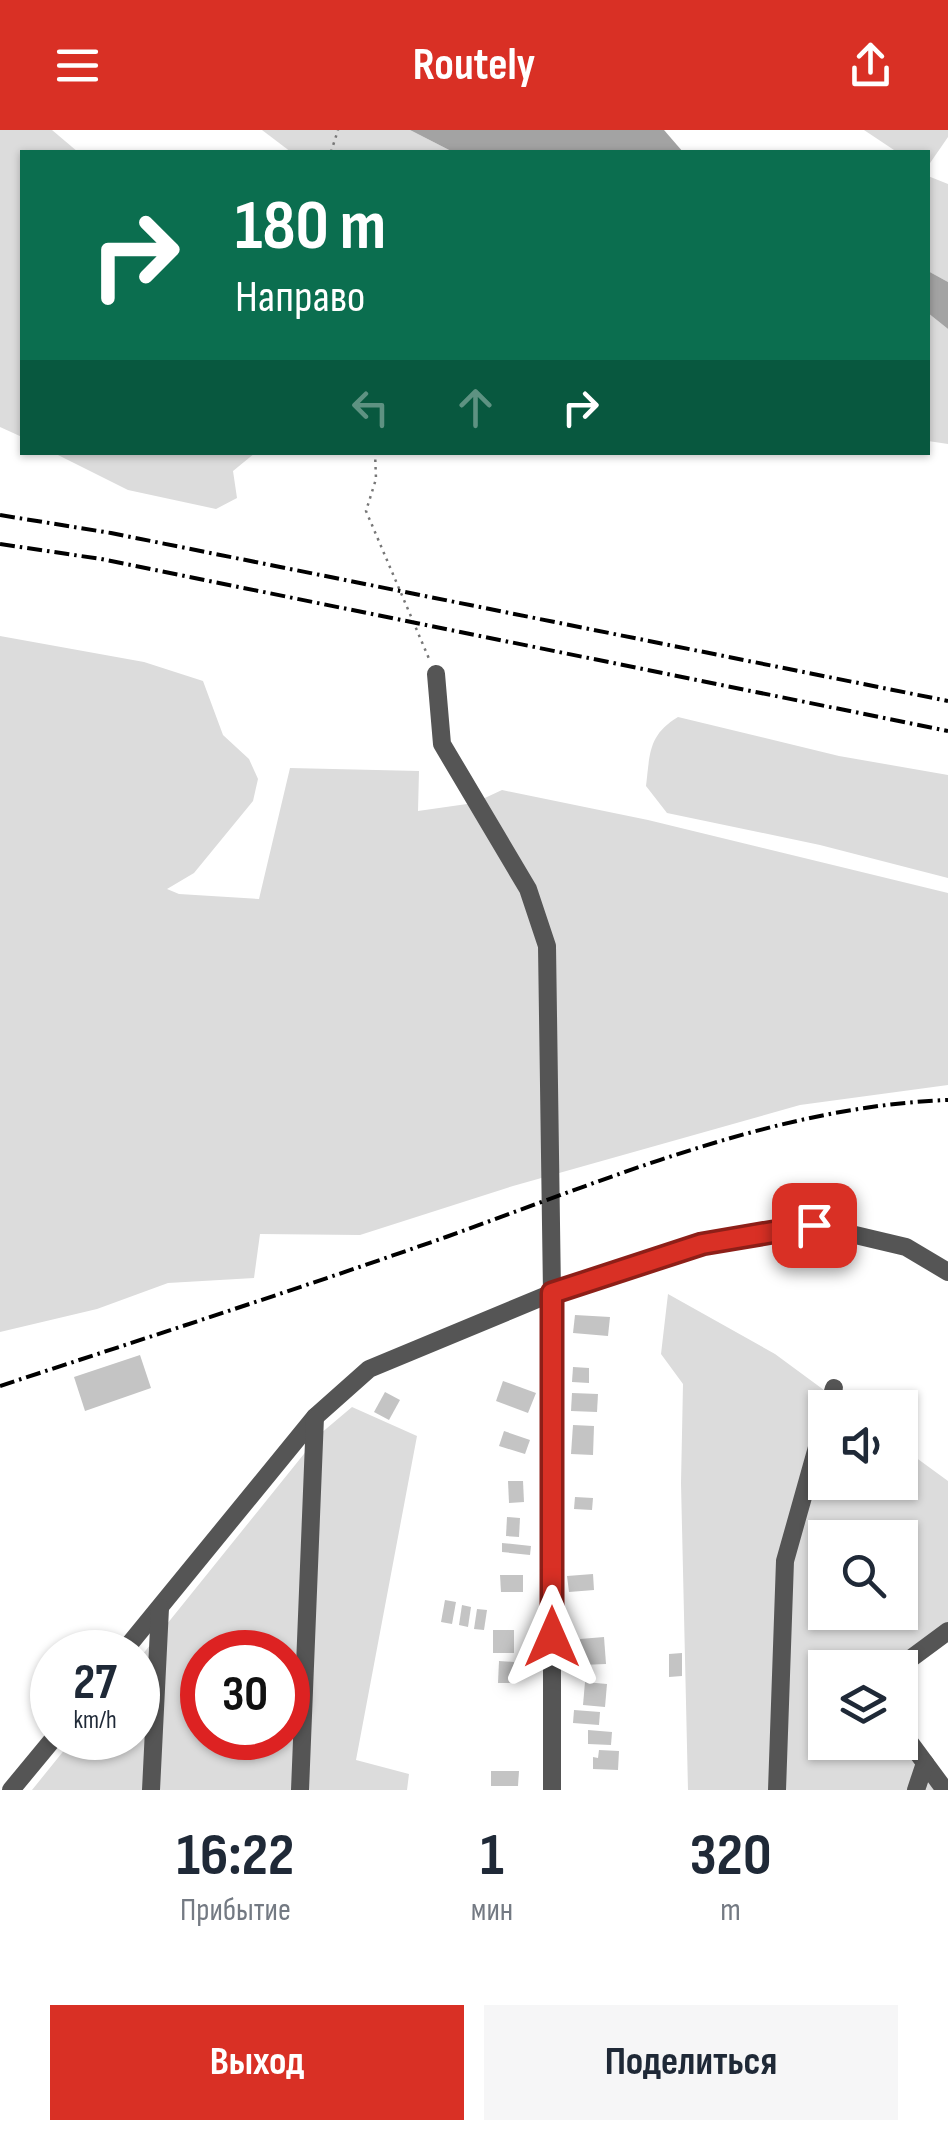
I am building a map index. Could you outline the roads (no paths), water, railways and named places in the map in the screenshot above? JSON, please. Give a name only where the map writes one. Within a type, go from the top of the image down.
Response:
[{"type":"street","points":[[436,674],[442,744],[528,890],[547,946],[552,1790]]},
{"type":"street","points":[[142,1630],[316,1418],[369,1368],[552,1293],[702,1244],[814,1225],[906,1247],[948,1272]]},
{"type":"street","points":[[300,1790],[316,1418]]},
{"type":"street","points":[[777,1790],[785,1561],[808,1479]]},
{"type":"street","points":[[151,1790],[160,1608]]},
{"type":"street","points":[[918,1653],[948,1631]]},
{"type":"street","points":[[918,1753],[945,1790]]},
{"type":"street","points":[[11,1790],[36,1760]]},
{"type":"street","points":[[916,1790],[925,1762]]},
{"type":"railway","points":[[0,515],[111,533],[948,701]]},
{"type":"railway","points":[[0,544],[101,559],[948,731]]},
{"type":"railway","points":[[0,1386],[335,1275],[693,1149],[820,1116],[948,1100]]}]
